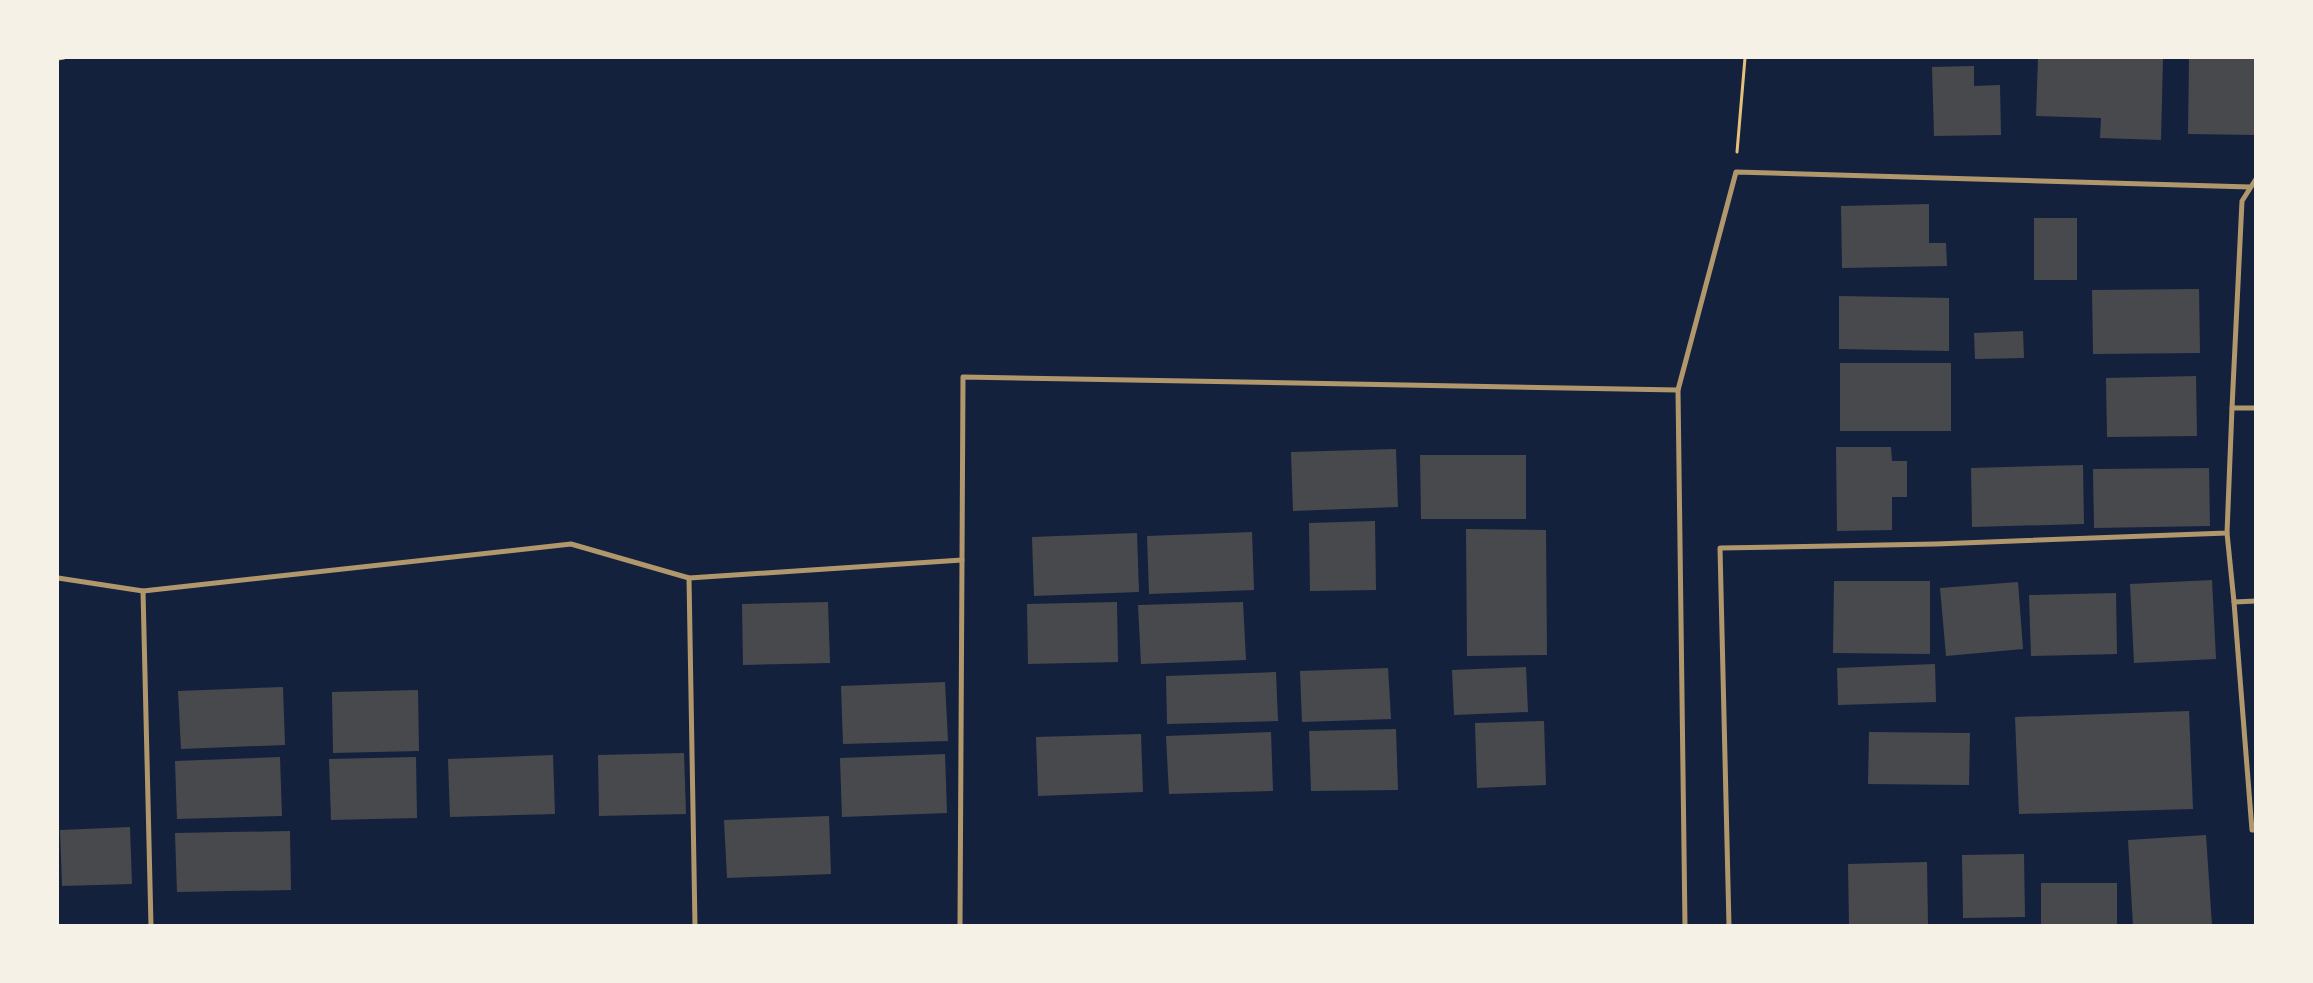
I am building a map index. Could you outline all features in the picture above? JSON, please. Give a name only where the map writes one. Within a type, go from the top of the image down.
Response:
[{"type":"street","points":[[1685,926],[1678,390],[1736,172],[2250,187]]},
{"type":"street","points":[[2256,179],[2242,201],[2227,533],[2252,830],[2256,830]]},
{"type":"street","points":[[960,926],[964,376],[1678,390]]},
{"type":"street","points":[[2232,408],[2256,408]]},
{"type":"street","points":[[1729,926],[1720,548],[1936,544],[2227,533]]},
{"type":"street","points":[[58,578],[144,591],[571,544],[689,578],[962,560]]},
{"type":"street","points":[[689,578],[695,926]]},
{"type":"street","points":[[144,591],[151,926]]},
{"type":"street","points":[[2234,602],[2256,601]]},
{"type":"path","points":[[58,59],[64,58]]},
{"type":"path","points":[[1736,172],[1745,58]]},
{"type":"building","points":[[2038,58],[2163,58],[2161,140],[2100,138],[2101,118],[2036,116]]},
{"type":"building","points":[[2189,58],[2256,58],[2256,135],[2188,134]]},
{"type":"building","points":[[1974,66],[1974,86],[2000,85],[2001,135],[1934,136],[1932,67]]},
{"type":"building","points":[[1929,204],[1929,243],[1946,243],[1947,266],[1842,268],[1841,206]]},
{"type":"building","points":[[2034,218],[2077,218],[2077,280],[2034,280]]},
{"type":"building","points":[[2199,289],[2200,353],[2093,354],[2092,290]]},
{"type":"building","points":[[1839,296],[1949,298],[1949,351],[1839,349]]},
{"type":"building","points":[[2023,331],[2024,358],[1975,359],[1974,333]]},
{"type":"building","points":[[1840,363],[1951,363],[1951,431],[1840,431]]},
{"type":"building","points":[[2196,376],[2197,436],[2107,437],[2106,378]]},
{"type":"building","points":[[1836,447],[1891,447],[1892,461],[1907,461],[1907,497],[1892,497],[1892,530],[1837,531]]},
{"type":"building","points":[[1396,449],[1398,507],[1293,511],[1291,452]]},
{"type":"building","points":[[1420,455],[1526,455],[1526,519],[1421,519]]},
{"type":"building","points":[[2083,465],[2084,524],[1972,527],[1971,468]]},
{"type":"building","points":[[2209,468],[2210,526],[2094,528],[2093,469]]},
{"type":"building","points":[[1375,521],[1376,590],[1310,591],[1309,523]]},
{"type":"building","points":[[1466,529],[1546,530],[1547,655],[1467,656]]},
{"type":"building","points":[[1252,532],[1254,590],[1149,594],[1147,536]]},
{"type":"building","points":[[1137,533],[1139,592],[1034,596],[1032,537]]},
{"type":"building","points":[[2212,580],[2216,659],[2134,663],[2130,584]]},
{"type":"building","points":[[1834,581],[1930,581],[1930,654],[1833,653]]},
{"type":"building","points":[[2018,582],[2023,649],[1946,656],[1940,588]]},
{"type":"building","points":[[2116,593],[2117,654],[2031,656],[2029,595]]},
{"type":"building","points":[[828,602],[830,663],[743,665],[742,604]]},
{"type":"building","points":[[1117,602],[1118,662],[1028,664],[1027,604]]},
{"type":"building","points":[[1243,602],[1246,660],[1141,664],[1138,605]]},
{"type":"building","points":[[1935,664],[1936,702],[1838,705],[1837,668]]},
{"type":"building","points":[[1526,667],[1528,712],[1454,715],[1452,670]]},
{"type":"building","points":[[1388,668],[1391,719],[1302,722],[1300,671]]},
{"type":"building","points":[[1276,672],[1278,721],[1167,724],[1166,676]]},
{"type":"building","points":[[945,682],[948,741],[843,744],[841,686]]},
{"type":"building","points":[[283,687],[285,745],[181,749],[178,691]]},
{"type":"building","points":[[418,690],[419,751],[333,753],[332,692]]},
{"type":"building","points":[[2189,711],[2193,809],[2019,814],[2015,717]]},
{"type":"building","points":[[1544,721],[1546,785],[1477,788],[1475,723]]},
{"type":"building","points":[[1396,729],[1398,790],[1311,791],[1309,731]]},
{"type":"building","points":[[1271,732],[1273,791],[1169,794],[1166,736]]},
{"type":"building","points":[[1869,732],[1970,733],[1969,785],[1868,784]]},
{"type":"building","points":[[1141,734],[1143,792],[1038,796],[1036,737]]},
{"type":"building","points":[[684,753],[686,814],[599,816],[598,755]]},
{"type":"building","points":[[945,754],[947,813],[842,817],[840,758]]},
{"type":"building","points":[[553,755],[555,814],[450,817],[448,759]]},
{"type":"building","points":[[280,757],[282,816],[177,819],[175,761]]},
{"type":"building","points":[[416,757],[417,818],[331,820],[329,759]]},
{"type":"building","points":[[829,816],[831,874],[727,878],[724,820]]},
{"type":"building","points":[[130,827],[132,884],[62,886],[60,830]]},
{"type":"building","points":[[290,831],[291,890],[177,892],[175,833]]},
{"type":"building","points":[[2206,835],[2212,926],[2133,926],[2128,840]]},
{"type":"building","points":[[2024,854],[2025,917],[1963,918],[1962,855]]},
{"type":"building","points":[[1927,862],[1928,926],[1849,926],[1848,864]]},
{"type":"building","points":[[2041,883],[2117,883],[2117,926],[2041,926]]}]
